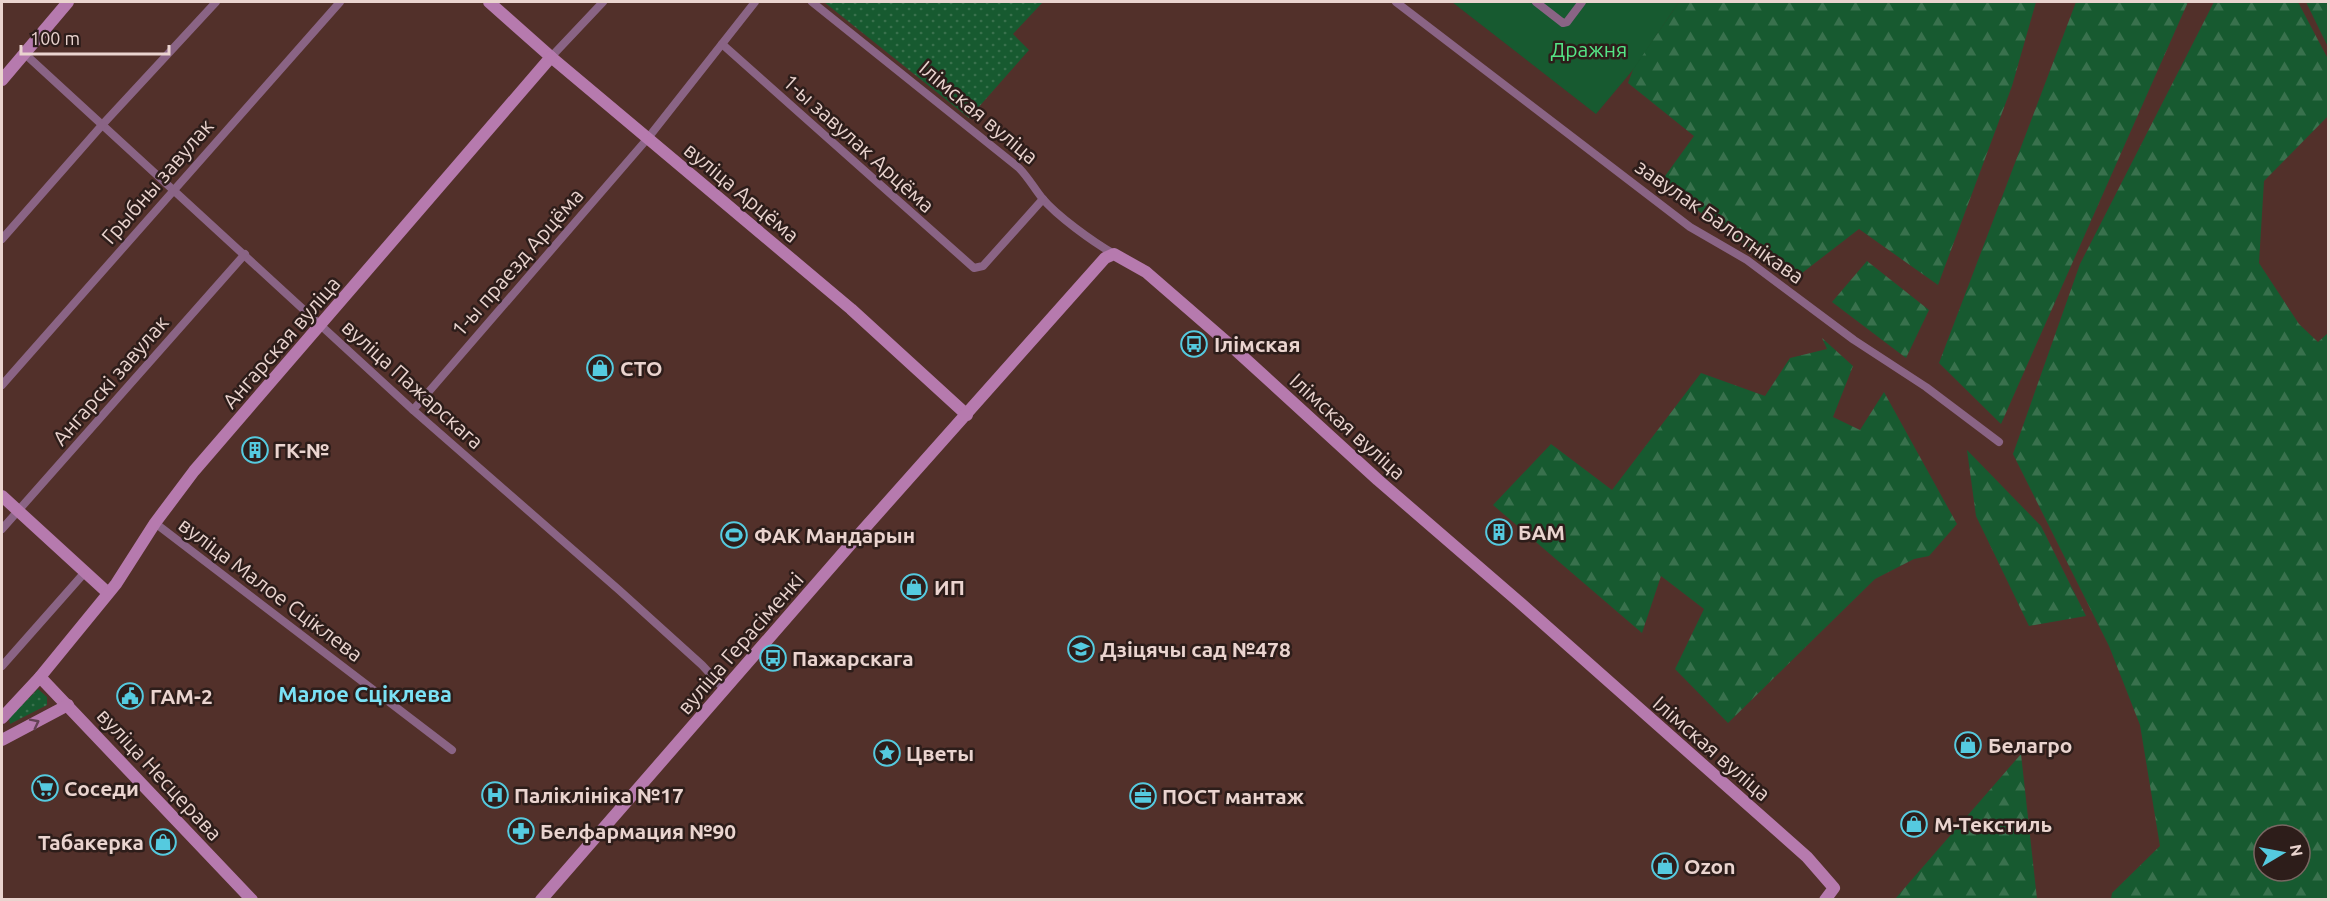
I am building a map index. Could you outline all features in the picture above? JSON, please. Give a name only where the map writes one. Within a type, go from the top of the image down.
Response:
[{"type":"street","points":[[2,80],[68,2]]},
{"type":"street","points":[[2,239],[103,124],[216,2]]},
{"type":"street","name":"Грыбны завулак","points":[[2,385],[340,2]]},
{"type":"street","name":"вуліца Арцёма","points":[[489,2],[856,314],[967,415]]},
{"type":"street","name":"Ангарская вуліца","points":[[2,718],[108,593],[155,523],[194,471],[551,57],[603,2]]},
{"type":"street","points":[[648,138],[756,2]]},
{"type":"street","name":"Ілімская вуліца","points":[[812,2],[1019,168],[1043,199],[1094,242],[1146,272],[1229,344],[1378,480],[1807,857],[1834,888],[1825,900]]},
{"type":"street","name":"завулак Балотнікава","points":[[1396,2],[1690,227],[1754,266],[1854,340],[1926,387],[2000,442]]},
{"type":"street","points":[[1536,2],[1563,23],[1582,2]]},
{"type":"street","name":"1-ы завулак Арцёма","points":[[722,44],[974,268],[983,266],[1043,199]]},
{"type":"street","name":"вуліца Пажарскага","points":[[25,54],[413,410],[702,665],[725,690]]},
{"type":"street","name":"1-ы праезд Арцёма","points":[[413,410],[648,138]]},
{"type":"street","name":"вуліца Герасіменкі","points":[[541,900],[1106,258],[1114,254]]},
{"type":"street","name":"Ангарскі завулак","points":[[2,529],[245,255]]},
{"type":"street","points":[[2,496],[108,593]]},
{"type":"street","name":"вуліца Малое Сціклева","points":[[155,523],[452,750]]},
{"type":"street","points":[[2,666],[86,571]]},
{"type":"street","name":"вуліца Несцерава","points":[[39,677],[252,900]]},
{"type":"street","points":[[2,740],[68,705]]},
{"type":"green space","points":[[824,2],[1043,2],[1013,34],[1029,50],[969,118]]},
{"type":"green space","name":"Дражня","points":[[1452,2],[1679,2],[1632,71],[1596,114]]},
{"type":"green space","points":[[1679,2],[2036,2],[2012,86],[1938,285],[1859,229],[1793,280],[1660,183],[1694,136],[1628,83],[1634,67]]},
{"type":"green space","points":[[2076,2],[2188,2],[2001,424],[1939,363]]},
{"type":"green space","points":[[2214,2],[2298,2],[2328,59],[2328,116],[2264,181],[2259,263],[2299,324],[2318,342],[2328,333],[2328,899],[2111,899],[2112,893],[2160,846],[2140,725],[2109,646],[2013,454],[2080,264]]},
{"type":"green space","points":[[2306,2],[2328,2],[2328,47]]},
{"type":"green space","points":[[1867,261],[1929,310],[1906,358],[1832,302]]},
{"type":"green space","points":[[1822,338],[1853,366],[1833,417],[1860,430],[1884,392],[1957,524],[1929,556],[1914,559],[1875,579],[1728,723],[1675,669],[1704,609],[1661,576],[1642,633],[1493,505],[1551,444],[1612,490],[1701,373],[1765,396],[1790,358],[1827,349]]},
{"type":"green space","points":[[1967,450],[2041,526],[2086,616],[2029,626],[1976,516]]},
{"type":"green space","points":[[38,689],[47,697],[47,705],[10,724],[9,718]]},
{"type":"green space","points":[[2021,754],[2037,899],[1895,899]]},
{"type":"place","name":"Ілімская","points":[[1194,344]]},
{"type":"place","name":"СТО","points":[[600,368]]},
{"type":"place","name":"ГК-№","points":[[255,450]]},
{"type":"place","name":"БАМ","points":[[1499,532]]},
{"type":"place","name":"ФАК Мандарын","points":[[734,535]]},
{"type":"place","name":"ИП","points":[[914,587]]},
{"type":"place","name":"Дзіцячы сад №478","points":[[1081,649]]},
{"type":"place","name":"Пажарскага","points":[[773,658]]},
{"type":"place","name":"ГАМ-2","points":[[130,696]]},
{"type":"place","name":"Белагро","points":[[1968,745]]},
{"type":"place","name":"Цветы","points":[[887,753]]},
{"type":"place","name":"Соседи","points":[[45,788]]},
{"type":"place","name":"Паліклініка №17","points":[[495,795]]},
{"type":"place","name":"ПОСТ мантаж","points":[[1143,796]]},
{"type":"place","name":"М-Текстиль","points":[[1914,824]]},
{"type":"place","name":"Белфармация №90","points":[[521,831]]},
{"type":"place","name":"Табакерка","points":[[163,842]]},
{"type":"place","name":"Ozon","points":[[1665,866]]},
{"type":"district","name":"Малое Сціклева","points":[[365,693]]}]
